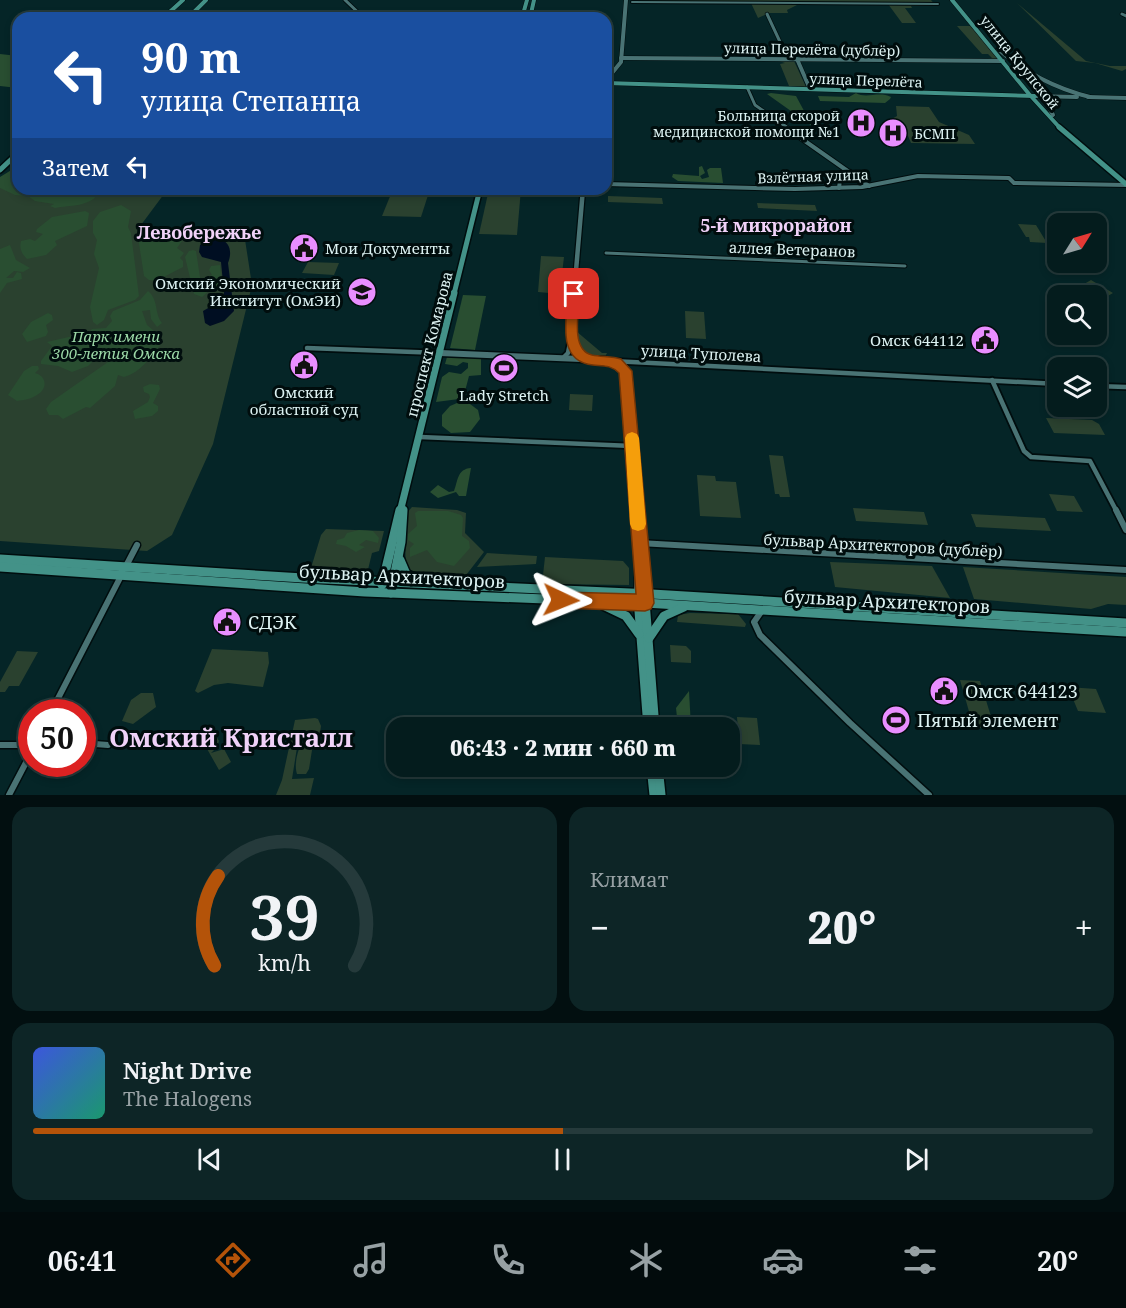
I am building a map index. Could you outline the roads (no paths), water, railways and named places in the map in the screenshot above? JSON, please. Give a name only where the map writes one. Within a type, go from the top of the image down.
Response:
[{"type":"main road","points":[[170,12],[183,0]]},
{"type":"main road","points":[[194,12],[206,0]]},
{"type":"main road","name":"улица Крупской","points":[[954,0],[998,49],[1041,108],[1072,139],[1126,185]]},
{"type":"main road","name":"улица Крупской","points":[[954,0],[1020,83],[1126,179]]},
{"type":"main road","name":"улица Перелёта","points":[[612,83],[1033,96]]},
{"type":"main road","points":[[1002,95],[1018,90],[1020,83]]},
{"type":"main road","points":[[1002,95],[1026,100],[1041,108]]},
{"type":"main road","points":[[0,169],[12,158]]},
{"type":"main road","name":"проспект Комарова","points":[[380,592],[479,195]]},
{"type":"main road","name":"проспект Комарова","points":[[391,593],[399,557],[403,505]]},
{"type":"main road","points":[[399,557],[403,570],[410,577],[428,584]]},
{"type":"main road","name":"бульвар Архитекторов","points":[[0,558],[124,571],[391,593],[589,601],[642,598],[687,606],[1126,632]]},
{"type":"main road","name":"бульвар Архитекторов","points":[[0,567],[383,581],[642,598],[1126,623]]},
{"type":"main road","points":[[642,598],[648,717]]},
{"type":"main road","points":[[589,601],[607,606],[626,616],[644,638],[654,717]]},
{"type":"main road","points":[[644,638],[664,616],[687,606]]},
{"type":"main road","points":[[652,777],[654,795]]},
{"type":"main road","points":[[659,777],[661,795]]},
{"type":"street","points":[[345,0],[358,12]]},
{"type":"street","points":[[612,73],[620,65],[626,0]]},
{"type":"street","points":[[632,1],[937,3]]},
{"type":"street","points":[[767,14],[788,59]]},
{"type":"street","points":[[998,49],[1013,62],[1063,89],[1090,97]]},
{"type":"street","name":"улица Перелёта (дублёр)","points":[[621,58],[1003,61]]},
{"type":"street","points":[[797,59],[810,89]]},
{"type":"street","points":[[747,87],[755,105],[870,186]]},
{"type":"street","name":"улица Перелёта","points":[[1033,96],[1126,98]]},
{"type":"street","points":[[1053,115],[1047,106],[1048,101],[1067,97]]},
{"type":"street","points":[[839,188],[840,180],[849,172]]},
{"type":"street","name":"Взлётная улица","points":[[612,184],[786,189],[839,188],[870,186],[923,176],[1009,178],[1014,183],[1126,185]]},
{"type":"street","points":[[562,358],[568,353],[571,338],[583,195]]},
{"type":"street","name":"аллея Ветеранов","points":[[606,253],[904,266]]},
{"type":"street","points":[[571,338],[576,352],[587,360]]},
{"type":"street","name":"улица Туполева","points":[[308,348],[631,361],[1047,383]]},
{"type":"street","points":[[612,361],[624,368]]},
{"type":"street","points":[[631,361],[624,368],[632,446],[642,598]]},
{"type":"street","points":[[992,380],[1023,451],[1031,457],[1090,461],[1126,530]]},
{"type":"street","points":[[1107,386],[1126,387]]},
{"type":"street","points":[[420,437],[632,446]]},
{"type":"street","name":"бульвар Архитекторов (дублёр)","points":[[639,543],[1126,570]]},
{"type":"street","points":[[58,699],[137,544]]},
{"type":"street","points":[[738,609],[754,622],[760,635],[819,693],[929,795]]},
{"type":"street","points":[[754,622],[758,613],[763,610]]},
{"type":"street","points":[[96,744],[108,745]]},
{"type":"street","points":[[0,745],[18,745]]},
{"type":"street","points":[[9,795],[18,777]]},
{"type":"water","points":[[219,239],[230,248],[228,263],[234,311],[224,321],[210,326],[205,323],[203,311],[222,300],[224,293],[221,262],[202,257],[199,252],[200,245],[206,241]]},
{"type":"place","name":"Больница скорой медицинской помощи №1","points":[[861,123]]},
{"type":"place","name":"БСМП","points":[[893,133]]},
{"type":"place","name":"Мои Документы","points":[[304,248]]},
{"type":"place","name":"Омский Экономический Институт (ОмЭИ)","points":[[362,292]]},
{"type":"place","name":"Омск 644112","points":[[985,340]]},
{"type":"place","name":"Омский областной суд","points":[[304,365]]},
{"type":"place","name":"Lady Stretch","points":[[504,368]]},
{"type":"place","name":"СДЭК","points":[[227,622]]},
{"type":"place","name":"Омск 644123","points":[[944,691]]},
{"type":"place","name":"Пятый элемент","points":[[896,720]]},
{"type":"district","name":"5-й микрорайон","points":[[776,225]]},
{"type":"district","name":"Левобережье","points":[[199,232]]},
{"type":"district","name":"Омский Кристалл","points":[[231,737]]},
{"type":"park label","name":"Парк имени 300-летия Омска","points":[[116,344]]}]
